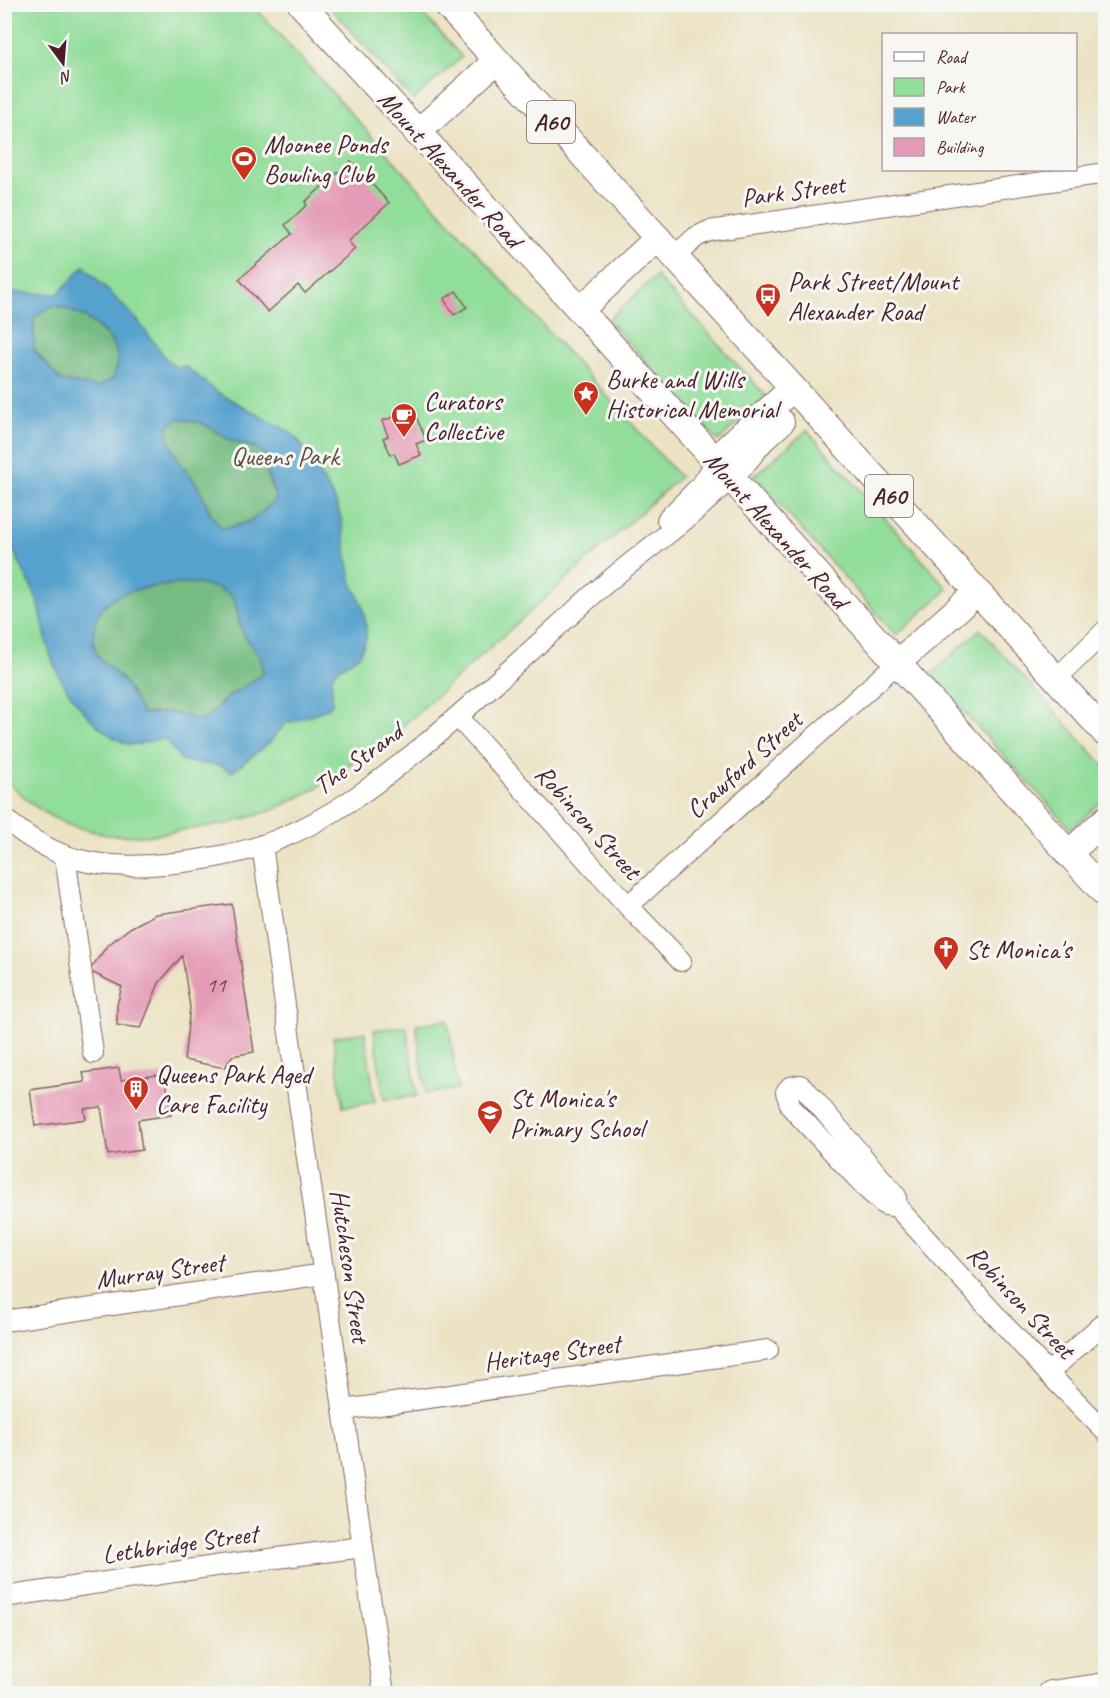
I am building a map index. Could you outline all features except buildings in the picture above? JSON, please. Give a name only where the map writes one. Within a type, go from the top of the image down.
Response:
[{"type":"main road","name":"Mount Alexander Road","points":[[301,4],[580,310],[1106,895]]},
{"type":"main road","name":"A60","points":[[446,4],[1106,734]]},
{"type":"main road","points":[[417,133],[496,61]]},
{"type":"main road","points":[[580,310],[666,248]]},
{"type":"main road","points":[[723,470],[730,445],[798,396]]},
{"type":"main road","points":[[896,664],[977,592]]},
{"type":"main road","points":[[1068,854],[1106,819]]},
{"type":"main road","points":[[1051,1694],[1106,1686]]},
{"type":"street","name":"Park Street","points":[[666,248],[709,231],[1106,173]]},
{"type":"street","name":"The Strand","points":[[4,818],[36,842],[65,856],[101,866],[126,867],[187,862],[262,845],[299,831],[344,805],[403,762],[458,717],[625,566],[700,507],[723,470]]},
{"type":"street","points":[[1056,679],[1106,630]]},
{"type":"street","name":"Crawford Street","points":[[628,906],[896,664]]},
{"type":"street","name":"Robinson Street","points":[[458,717],[628,906],[681,961]]},
{"type":"street","name":"Hutcheson Street","points":[[262,845],[384,1694]]},
{"type":"street","points":[[65,856],[93,1053]]},
{"type":"street","name":"Robinson Street","points":[[897,1207],[896,1196],[806,1090],[800,1085],[790,1087],[786,1092],[791,1107],[870,1192],[885,1204],[897,1207],[1106,1432]]},
{"type":"street","name":"Murray Street","points":[[4,1321],[324,1274]]},
{"type":"street","points":[[1048,1372],[1106,1321]]},
{"type":"street","name":"Heritage Street","points":[[344,1410],[768,1350]]},
{"type":"street","name":"Lethbridge Street","points":[[4,1597],[363,1547]]},
{"type":"green space","name":"Queens Park","points":[[4,5],[253,5],[680,477],[404,725],[315,789],[273,810],[231,823],[146,836],[107,835],[68,825],[50,816],[33,805],[5,780]]},
{"type":"green space","points":[[328,5],[415,5],[462,57],[413,100]]},
{"type":"green space","points":[[656,276],[767,397],[718,441],[608,320]]},
{"type":"green space","points":[[55,305],[75,312],[95,324],[103,332],[115,350],[118,361],[113,379],[98,387],[61,381],[34,350],[34,318]]},
{"type":"green space","points":[[179,418],[204,424],[232,441],[256,448],[266,457],[267,475],[276,498],[246,523],[223,528],[210,514],[199,488],[174,452],[168,426]]},
{"type":"green space","points":[[807,430],[948,589],[896,635],[754,476]]},
{"type":"green space","points":[[192,583],[218,588],[235,601],[239,622],[244,635],[261,659],[263,674],[228,697],[202,721],[170,712],[142,714],[126,686],[95,652],[93,634],[98,613],[106,603],[132,591],[148,587]]},
{"type":"green space","points":[[980,629],[1105,767],[1105,798],[1071,829],[930,675]]},
{"type":"green space","points":[[448,1020],[458,1089],[426,1094],[416,1024]]},
{"type":"green space","points":[[406,1026],[417,1096],[384,1100],[374,1030]]},
{"type":"green space","points":[[365,1032],[375,1102],[343,1107],[333,1037]]},
{"type":"water","points":[[84,266],[138,321],[168,361],[177,367],[185,366],[217,392],[290,432],[299,441],[335,500],[341,518],[351,581],[362,604],[366,639],[359,656],[339,668],[332,676],[332,704],[327,709],[285,724],[270,742],[232,772],[221,766],[182,761],[165,739],[130,744],[102,730],[73,698],[58,674],[50,655],[37,600],[4,524],[5,292],[58,294]],"holes":[[[55,305],[75,312],[104,332],[116,350],[118,361],[113,379],[98,387],[61,381],[34,350],[34,318]],[[179,418],[204,424],[232,441],[256,448],[266,457],[267,475],[276,498],[253,519],[223,528],[210,514],[199,488],[174,452],[168,426]],[[192,583],[218,588],[230,595],[235,601],[244,635],[261,659],[263,674],[228,697],[202,721],[170,712],[143,714],[124,682],[96,652],[93,638],[97,615],[106,605],[131,591]]]},
{"type":"place","name":"Moonee Ponds Bowling Club","points":[[244,182]]},
{"type":"place","name":"Park Street/Mount Alexander Road","points":[[768,319]]},
{"type":"place","name":"Burke and Wills Historical Memorial","points":[[586,417]]},
{"type":"place","name":"Curators Collective","points":[[404,439]]},
{"type":"place","name":"St Monica's","points":[[946,972]]},
{"type":"place","name":"Queens Park Aged Care Facility","points":[[136,1112]]},
{"type":"place","name":"St Monica's Primary School","points":[[490,1136]]}]
